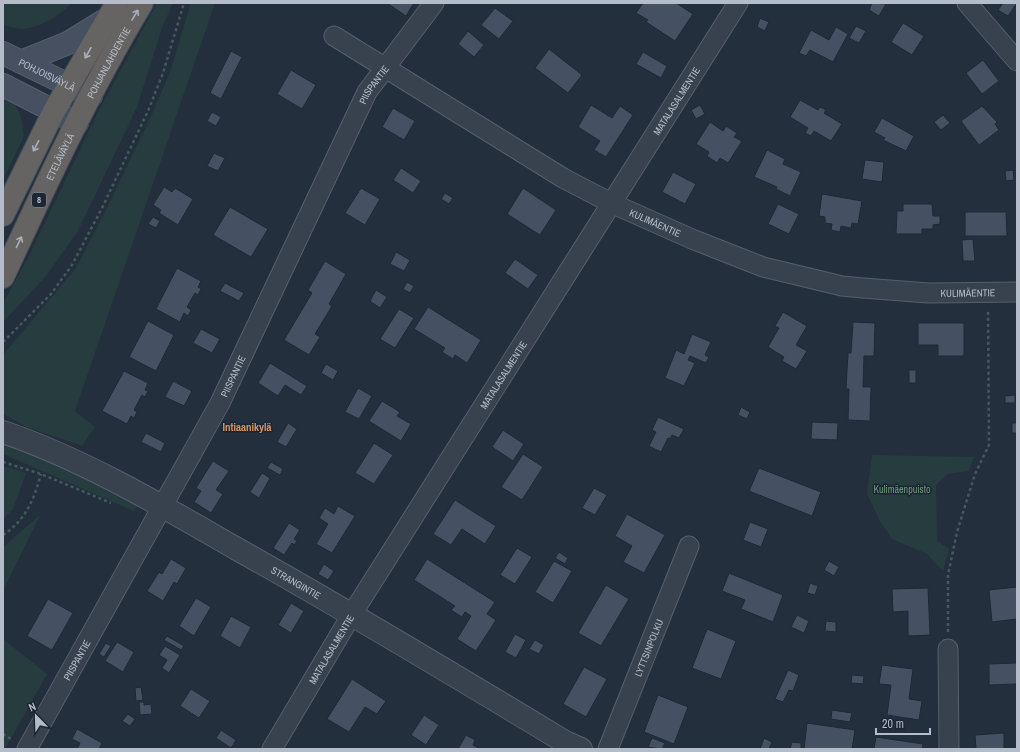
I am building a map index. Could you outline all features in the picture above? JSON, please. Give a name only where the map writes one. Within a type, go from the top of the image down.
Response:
[{"type":"highway","name":"POHJANLAHDENTIE","points":[[77,123],[90,96],[142,3]]},
{"type":"highway","points":[[3,215],[54,111],[112,11]]},
{"type":"highway","name":"ETELÄVÄYLÄ","points":[[3,277],[77,123]]},
{"type":"main road","points":[[12,57],[68,43],[112,11]]},
{"type":"main road","name":"POHJOISVÄYLÄ","points":[[12,57],[90,96]]},
{"type":"main road","points":[[3,85],[77,123]]},
{"type":"street","name":"PIISPANTIE","points":[[27,749],[161,506],[220,403],[367,92],[434,3]]},
{"type":"street","name":"MATALASALMENTIE","points":[[272,749],[352,614],[738,3]]},
{"type":"street","points":[[967,3],[1017,61]]},
{"type":"street","name":"KULIMÄENTIE","points":[[334,36],[563,178],[611,203],[692,239],[770,269],[842,286],[863,288],[928,293],[1017,292]]},
{"type":"street","name":"STRANGINTIE","points":[[3,432],[67,459],[161,506],[352,614],[566,742],[581,749]]},
{"type":"street","name":"LYTTSINPOLKU","points":[[608,749],[689,546]]},
{"type":"street","points":[[948,649],[949,749]]},
{"type":"path","points":[[3,342],[51,294],[72,265],[102,208],[148,111],[163,73],[184,3]]},
{"type":"path","points":[[948,649],[948,575],[957,532],[975,474],[989,445],[988,292]]},
{"type":"path","points":[[3,462],[41,474],[118,506]]},
{"type":"path","points":[[3,535],[24,517],[34,499],[41,474]]},
{"type":"green space","points":[[3,3],[72,3],[62,12],[43,23],[29,28],[17,29],[3,25]]},
{"type":"green space","points":[[157,3],[173,3],[163,25],[137,107],[78,231],[46,276],[3,322],[3,303],[28,258],[99,110]]},
{"type":"green space","points":[[191,3],[215,3],[75,411],[95,427],[82,446],[27,427],[3,414],[3,355],[76,268],[106,210],[153,112],[170,72]]},
{"type":"green space","points":[[3,99],[15,104],[21,117],[24,136],[3,180]]},
{"type":"green space","points":[[3,443],[66,469],[137,506],[134,511],[3,454]]},
{"type":"green space","name":"Kulimäenpuisto","points":[[872,455],[974,457],[969,471],[947,474],[936,485],[937,541],[949,549],[943,571],[927,554],[892,539],[880,521],[867,494]]},
{"type":"green space","points":[[3,466],[26,473],[13,509],[3,519]]},
{"type":"green space","points":[[40,515],[3,591],[3,547]]},
{"type":"green space","points":[[3,639],[47,674],[5,749],[3,749]]},
{"type":"building","points":[[387,3],[414,3],[406,16]]},
{"type":"building","points":[[643,3],[676,3],[693,14],[675,41],[646,22],[648,20],[636,13]]},
{"type":"building","points":[[872,3],[886,4],[879,16],[869,10]]},
{"type":"building","points":[[1003,3],[1017,3],[1008,16],[998,10]]},
{"type":"building","points":[[495,8],[513,21],[499,39],[481,25]]},
{"type":"building","points":[[760,18],[769,22],[765,31],[757,27]]},
{"type":"building","points":[[903,23],[924,36],[912,55],[891,42]]},
{"type":"building","points":[[856,26],[866,31],[859,43],[849,38]]},
{"type":"building","points":[[836,27],[848,34],[833,62],[810,50],[806,56],[799,53],[811,30],[829,40]]},
{"type":"building","points":[[468,31],[484,45],[474,57],[458,44]]},
{"type":"building","points":[[549,49],[582,75],[568,93],[535,68]]},
{"type":"building","points":[[231,51],[242,57],[221,99],[210,93]]},
{"type":"building","points":[[643,52],[667,66],[661,78],[636,64]]},
{"type":"building","points":[[983,60],[999,81],[982,94],[966,73]]},
{"type":"building","points":[[291,70],[316,85],[302,109],[277,94]]},
{"type":"building","points":[[800,100],[818,110],[820,107],[826,110],[824,113],[842,124],[831,141],[814,131],[811,136],[805,133],[808,128],[790,117]]},
{"type":"building","points":[[591,105],[612,118],[620,106],[633,115],[606,157],[594,150],[600,141],[578,127]]},
{"type":"building","points":[[700,105],[705,114],[696,119],[691,110]]},
{"type":"building","points":[[982,106],[997,122],[995,124],[999,130],[979,145],[961,121]]},
{"type":"building","points":[[393,108],[415,121],[404,140],[382,127]]},
{"type":"building","points":[[212,112],[221,117],[216,126],[207,121]]},
{"type":"building","points":[[943,115],[950,123],[941,130],[934,122]]},
{"type":"building","points":[[882,118],[914,136],[906,151],[883,140],[885,138],[874,132]]},
{"type":"building","points":[[710,122],[723,131],[726,126],[737,133],[734,137],[742,141],[728,163],[720,158],[717,163],[707,156],[709,152],[696,144]]},
{"type":"building","points":[[767,150],[785,159],[783,164],[801,172],[790,196],[776,189],[777,187],[754,177]]},
{"type":"building","points":[[214,153],[225,158],[218,171],[207,166]]},
{"type":"building","points":[[865,160],[884,162],[882,182],[862,179]]},
{"type":"building","points":[[401,168],[421,181],[413,193],[393,180]]},
{"type":"building","points":[[1013,170],[1014,180],[1006,181],[1005,171]]},
{"type":"building","points":[[673,172],[696,184],[685,204],[662,192]]},
{"type":"building","points":[[164,187],[172,192],[175,188],[193,199],[178,225],[159,213],[161,210],[153,205]]},
{"type":"building","points":[[361,188],[380,199],[365,225],[345,213]]},
{"type":"building","points":[[523,188],[556,210],[540,235],[507,214]]},
{"type":"building","points":[[445,193],[453,198],[449,204],[441,199]]},
{"type":"building","points":[[822,194],[862,201],[858,224],[852,223],[851,228],[841,226],[840,232],[831,230],[832,224],[825,223],[825,217],[819,216]]},
{"type":"building","points":[[778,204],[799,214],[789,234],[768,224]]},
{"type":"building","points":[[903,204],[932,204],[933,216],[940,216],[940,224],[933,225],[933,229],[922,229],[922,234],[896,234],[897,211],[903,211]]},
{"type":"building","points":[[230,207],[268,229],[251,257],[213,235]]},
{"type":"building","points":[[965,212],[1006,212],[1007,236],[965,236]]},
{"type":"building","points":[[153,217],[160,221],[156,228],[148,224]]},
{"type":"building","points":[[973,239],[975,261],[963,261],[962,240]]},
{"type":"building","points":[[396,252],[410,260],[404,271],[390,264]]},
{"type":"building","points":[[515,259],[538,275],[528,289],[505,273]]},
{"type":"building","points":[[325,261],[346,274],[329,304],[332,306],[315,334],[320,337],[309,355],[284,340],[312,293],[308,290]]},
{"type":"building","points":[[177,268],[201,281],[198,287],[201,289],[198,295],[195,293],[187,307],[191,310],[188,316],[184,313],[180,322],[156,309]]},
{"type":"building","points":[[407,282],[414,286],[410,293],[403,289]]},
{"type":"building","points":[[225,283],[244,293],[239,301],[220,291]]},
{"type":"building","points":[[376,290],[387,297],[380,308],[370,301]]},
{"type":"building","points":[[428,307],[481,340],[467,363],[455,355],[453,359],[442,352],[445,348],[414,329]]},
{"type":"building","points":[[399,309],[414,318],[395,348],[380,339]]},
{"type":"building","points":[[783,312],[807,326],[796,345],[807,351],[796,369],[782,361],[784,357],[768,347],[779,328],[775,326]]},
{"type":"building","points":[[148,321],[174,335],[156,371],[129,357]]},
{"type":"building","points":[[853,322],[875,323],[874,356],[864,356],[863,387],[871,387],[870,421],[848,420],[849,389],[846,389],[848,353],[851,353]]},
{"type":"building","points":[[918,323],[964,323],[964,356],[938,356],[938,345],[918,345]]},
{"type":"building","points":[[201,329],[220,339],[212,353],[193,343]]},
{"type":"building","points":[[692,334],[711,342],[705,355],[709,357],[706,363],[690,356],[688,360],[695,363],[684,386],[665,378],[676,350],[684,354]]},
{"type":"building","points":[[270,363],[307,386],[301,395],[285,385],[278,396],[258,383]]},
{"type":"building","points":[[326,364],[338,371],[333,380],[321,373]]},
{"type":"building","points":[[909,370],[916,370],[916,383],[909,383]]},
{"type":"building","points":[[124,371],[148,383],[145,390],[148,391],[145,397],[142,395],[134,410],[137,412],[134,418],[131,416],[127,424],[102,411]]},
{"type":"building","points":[[173,381],[192,391],[184,406],[165,397]]},
{"type":"building","points":[[358,388],[372,396],[359,419],[345,412]]},
{"type":"building","points":[[1015,395],[1015,403],[1005,403],[1005,396]]},
{"type":"building","points":[[382,401],[400,412],[397,416],[411,424],[401,441],[369,421]]},
{"type":"building","points":[[741,407],[750,412],[747,419],[738,415]]},
{"type":"building","points":[[658,417],[684,429],[679,438],[672,435],[670,439],[668,438],[661,452],[649,446],[656,432],[652,430]]},
{"type":"building","points":[[812,422],[838,423],[837,440],[811,439]]},
{"type":"building","points":[[288,423],[297,429],[286,447],[277,442]]},
{"type":"building","points":[[1012,423],[1017,423],[1017,433],[1012,433]]},
{"type":"building","points":[[503,430],[524,444],[513,461],[492,447]]},
{"type":"building","points":[[146,433],[165,443],[161,452],[141,442]]},
{"type":"building","points":[[374,443],[393,455],[374,484],[355,473]]},
{"type":"building","points":[[523,454],[543,467],[522,500],[501,487]]},
{"type":"building","points":[[213,461],[229,471],[216,490],[223,494],[211,513],[194,502],[201,491],[196,488]]},
{"type":"building","points":[[271,462],[283,469],[280,475],[267,468]]},
{"type":"building","points":[[759,468],[821,492],[812,516],[749,491]]},
{"type":"building","points":[[262,473],[270,478],[259,498],[250,492]]},
{"type":"building","points":[[594,488],[607,495],[595,515],[582,508]]},
{"type":"building","points":[[455,500],[496,526],[485,544],[462,529],[451,545],[433,534]]},
{"type":"building","points":[[338,506],[355,516],[332,553],[316,544],[328,524],[319,518],[325,508],[334,514]]},
{"type":"building","points":[[627,514],[665,535],[644,573],[623,562],[632,546],[615,536]]},
{"type":"building","points":[[750,522],[768,529],[761,547],[743,540]]},
{"type":"building","points":[[289,523],[300,530],[294,539],[297,541],[294,545],[292,543],[284,555],[273,548]]},
{"type":"building","points":[[517,548],[532,557],[515,584],[500,575]]},
{"type":"building","points":[[559,552],[568,558],[565,564],[555,558]]},
{"type":"building","points":[[171,559],[186,568],[177,584],[174,582],[163,601],[147,591],[159,572],[162,574]]},
{"type":"building","points":[[427,559],[495,602],[487,614],[496,620],[476,651],[457,639],[471,616],[465,612],[462,617],[451,610],[455,606],[414,580]]},
{"type":"building","points":[[554,561],[572,571],[553,603],[535,592]]},
{"type":"building","points":[[829,561],[839,567],[834,576],[824,570]]},
{"type":"building","points":[[324,564],[334,571],[328,580],[318,574]]},
{"type":"building","points":[[729,573],[783,595],[773,622],[741,609],[745,600],[722,591]]},
{"type":"building","points":[[810,583],[818,586],[815,595],[807,593]]},
{"type":"building","points":[[606,585],[629,599],[601,646],[578,633]]},
{"type":"building","points":[[1017,587],[1017,619],[992,622],[989,590]]},
{"type":"building","points":[[928,588],[930,635],[908,636],[908,611],[893,612],[892,589]]},
{"type":"building","points":[[196,598],[211,607],[194,636],[179,626]]},
{"type":"building","points":[[48,599],[73,613],[52,650],[27,636]]},
{"type":"building","points":[[291,603],[304,611],[291,633],[278,625]]},
{"type":"building","points":[[797,615],[809,621],[804,633],[791,627]]},
{"type":"building","points":[[231,616],[251,627],[240,648],[220,636]]},
{"type":"building","points":[[826,621],[836,622],[836,632],[825,631]]},
{"type":"building","points":[[707,629],[736,641],[721,679],[692,668]]},
{"type":"building","points":[[515,634],[526,640],[516,658],[505,652]]},
{"type":"building","points":[[167,636],[184,646],[181,650],[164,640]]},
{"type":"building","points":[[535,640],[544,645],[539,654],[529,649]]},
{"type":"building","points":[[117,642],[134,652],[123,672],[105,661]]},
{"type":"building","points":[[106,643],[111,646],[104,657],[99,654]]},
{"type":"building","points":[[165,646],[180,655],[169,673],[162,668],[167,660],[159,655]]},
{"type":"building","points":[[1017,663],[1017,698],[1016,684],[989,685],[989,664]]},
{"type":"building","points":[[882,665],[913,669],[909,699],[922,701],[919,720],[887,715],[891,685],[879,684]]},
{"type":"building","points":[[584,667],[607,679],[586,717],[563,704]]},
{"type":"building","points":[[788,670],[799,675],[793,691],[789,690],[783,702],[775,699]]},
{"type":"building","points":[[852,675],[864,676],[863,684],[851,683]]},
{"type":"building","points":[[352,679],[386,701],[377,714],[365,707],[349,732],[327,719]]},
{"type":"building","points":[[141,687],[143,700],[136,701],[135,688]]},
{"type":"building","points":[[191,689],[210,701],[199,718],[180,706]]},
{"type":"building","points":[[658,695],[688,707],[674,744],[644,732]]},
{"type":"building","points":[[139,702],[144,702],[144,705],[151,704],[152,714],[140,715]]},
{"type":"building","points":[[832,710],[852,713],[850,722],[831,719]]},
{"type":"building","points":[[128,714],[135,719],[130,726],[122,721]]},
{"type":"building","points":[[424,715],[439,725],[426,745],[411,735]]},
{"type":"building","points":[[807,723],[855,730],[852,749],[804,749]]},
{"type":"building","points":[[77,729],[102,743],[99,749],[77,749],[80,743],[72,739]]},
{"type":"building","points":[[221,730],[236,740],[231,748],[216,738]]},
{"type":"building","points":[[1004,733],[1004,749],[976,749],[975,735]]},
{"type":"building","points":[[466,735],[475,740],[473,745],[480,749],[458,749]]},
{"type":"building","points":[[876,737],[923,744],[922,749],[874,749]]},
{"type":"building","points":[[652,738],[665,743],[662,749],[648,747]]},
{"type":"building","points":[[764,738],[772,742],[769,749],[760,749]]},
{"type":"building","points":[[792,742],[801,743],[801,749],[790,749]]},
{"type":"district","name":"Intiaanikylä","points":[[247,427]]}]
